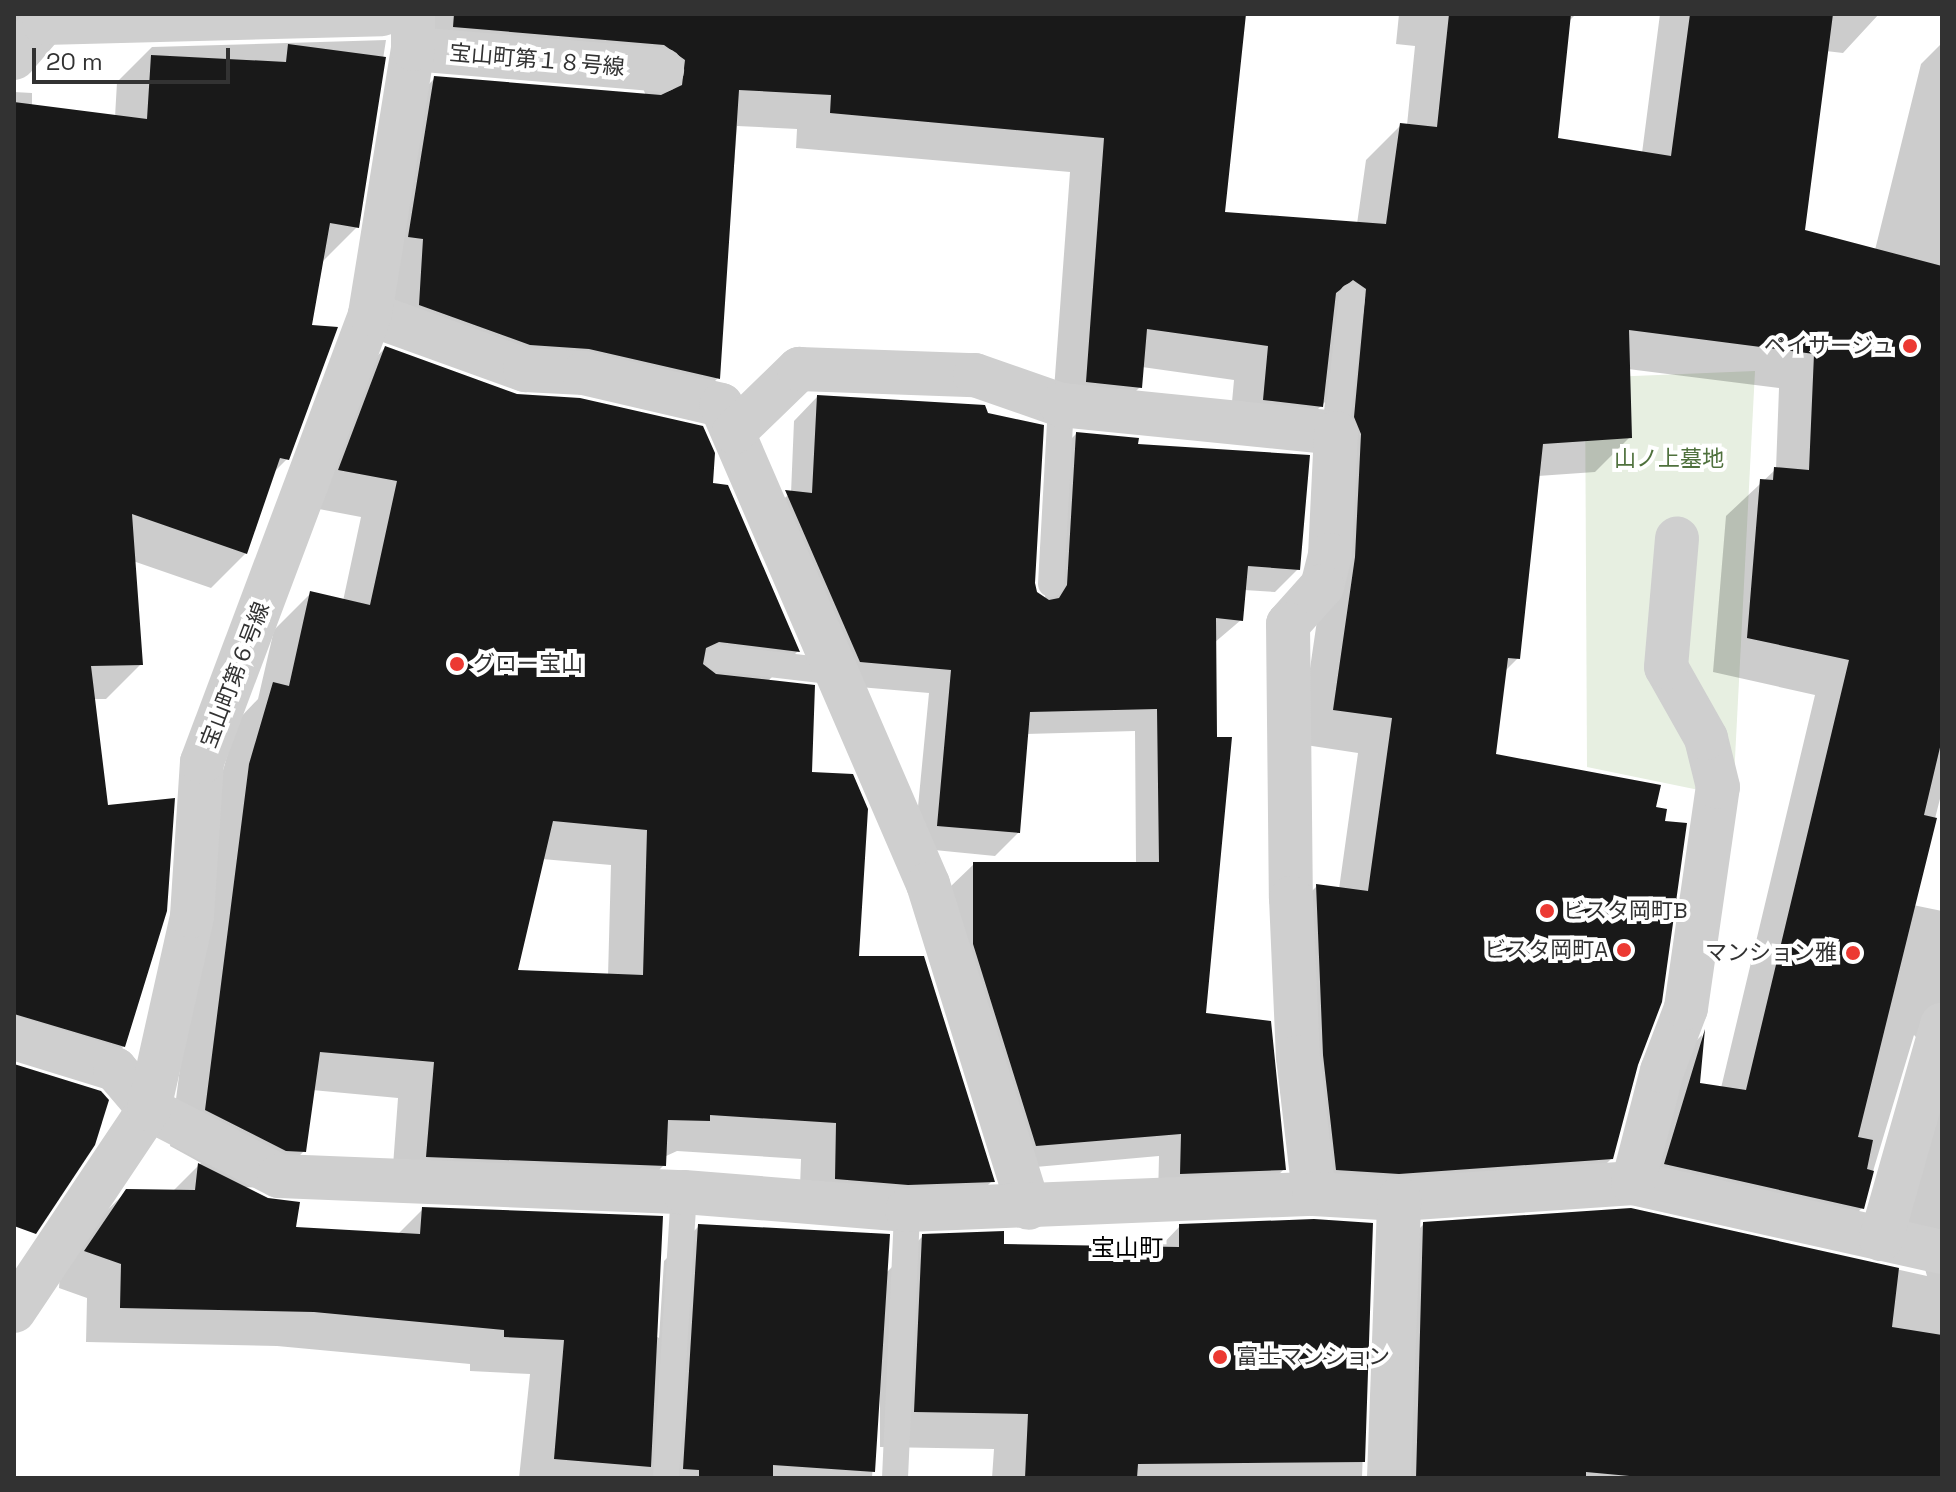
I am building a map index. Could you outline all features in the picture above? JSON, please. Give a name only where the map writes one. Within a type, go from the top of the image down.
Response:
[{"type":"street","points":[[14,58],[44,18],[382,14]]},
{"type":"street","name":"宝山町第１８号線","points":[[413,32],[662,70]]},
{"type":"street","name":"宝山町第６号線","points":[[14,1311],[149,1109],[192,916],[202,762],[370,314],[413,32]]},
{"type":"street","points":[[370,314],[525,370],[584,373],[721,405],[928,884],[1029,1208]]},
{"type":"street","points":[[734,432],[799,369],[975,375],[1061,405],[1336,433],[1330,555],[1322,586],[1288,624],[1292,930],[1298,1057],[1314,1194]]},
{"type":"street","points":[[1633,1183],[1662,1071],[1686,1008],[1718,787],[1706,738],[1666,667],[1677,538]]},
{"type":"street","points":[[1881,1239],[1942,1025]]},
{"type":"street","points":[[14,1038],[115,1069],[149,1109],[279,1176],[684,1192],[907,1210],[1029,1208],[1314,1194],[1399,1199],[1633,1183],[1942,1252]]},
{"type":"street","points":[[1389,1478],[1399,1199]]},
{"type":"lane","points":[[1336,433],[1352,296]]},
{"type":"lane","points":[[1051,584],[1061,405]]},
{"type":"lane","points":[[718,658],[838,672]]},
{"type":"lane","points":[[666,1478],[684,1192]]},
{"type":"lane","points":[[895,1478],[907,1210]]},
{"type":"green space","name":"山ノ上墓地","points":[[1755,371],[1733,797],[1587,767],[1585,378]]},
{"type":"building","points":[[454,14],[1246,14],[1225,212],[1386,224],[1400,123],[1437,127],[1449,14],[1571,14],[1558,138],[1671,156],[1690,14],[1833,14],[1805,230],[1942,266],[1942,739],[1924,815],[1937,818],[1858,1137],[1873,1140],[1867,1169],[1874,1171],[1864,1209],[1664,1164],[1705,1029],[1700,1083],[1746,1090],[1849,660],[1747,638],[1760,479],[1773,480],[1774,467],[1809,470],[1814,354],[1629,330],[1632,438],[1543,444],[1520,659],[1508,658],[1496,754],[1661,785],[1656,807],[1667,809],[1665,821],[1687,823],[1662,1002],[1638,1065],[1613,1159],[1399,1174],[1336,1170],[1323,1055],[1316,884],[1368,891],[1392,718],[1333,710],[1355,557],[1361,434],[1354,417],[1366,289],[1353,280],[1336,293],[1323,407],[1263,400],[1268,346],[1147,329],[1142,388],[1086,382],[1104,138],[830,113],[831,95],[739,90],[720,379],[589,349],[530,345],[419,305],[423,239],[408,237],[434,76],[661,95],[682,85],[685,60],[664,45],[453,27]]},
{"type":"building","points":[[288,44],[386,57],[359,228],[330,223],[312,325],[338,327],[289,460],[280,458],[247,554],[132,514],[143,665],[91,666],[108,805],[175,798],[167,911],[125,1047],[14,1014],[14,102],[147,119],[151,55],[286,62]]},
{"type":"building","points":[[385,346],[517,394],[580,398],[703,426],[715,453],[713,483],[728,485],[800,652],[719,642],[706,648],[703,664],[716,674],[815,685],[812,772],[853,774],[868,809],[859,956],[924,956],[995,1182],[908,1185],[835,1179],[836,1123],[710,1115],[710,1121],[668,1120],[666,1166],[426,1157],[434,1062],[320,1052],[306,1152],[286,1151],[205,1110],[249,764],[273,682],[289,686],[310,591],[370,605],[397,481],[338,470]],"holes":[[[553,821],[647,830],[643,975],[518,970]]]},
{"type":"building","points":[[817,395],[985,405],[988,413],[1044,425],[1035,583],[1037,592],[1049,600],[1059,598],[1067,585],[1076,432],[1139,438],[1138,444],[1310,455],[1300,570],[1248,566],[1243,621],[1216,618],[1217,737],[1232,737],[1206,1013],[1271,1021],[1286,1170],[1180,1174],[1181,1134],[1036,1146],[973,944],[973,862],[1159,862],[1157,709],[1030,712],[1020,833],[937,826],[951,670],[860,662],[785,490],[812,493]]},
{"type":"building","points":[[14,1064],[101,1091],[109,1100],[95,1145],[36,1234],[14,1226]]},
{"type":"building","points":[[198,1163],[268,1198],[300,1202],[296,1227],[420,1234],[422,1207],[663,1216],[651,1467],[554,1459],[564,1340],[504,1337],[504,1330],[314,1312],[120,1308],[121,1264],[84,1251],[126,1189],[195,1190]]},
{"type":"building","points":[[1631,1208],[1899,1268],[1892,1327],[1942,1335],[1942,1478],[1651,1478],[1586,1472],[1586,1478],[1416,1478],[1423,1222]]},
{"type":"building","points":[[1314,1219],[1373,1223],[1365,1462],[1138,1464],[1137,1478],[1025,1478],[1028,1414],[914,1412],[922,1234],[1004,1231],[1004,1244],[1179,1247],[1179,1224]]},
{"type":"building","points":[[698,1224],[890,1234],[875,1472],[773,1465],[773,1478],[699,1478],[699,1470],[683,1469]]},
{"type":"place","name":"ペイサージュ","points":[[1910,346]]},
{"type":"place","name":"グロー宝山","points":[[457,664]]},
{"type":"place","name":"ビスタ岡町B","points":[[1547,911]]},
{"type":"place","name":"ビスタ岡町A","points":[[1624,950]]},
{"type":"place","name":"マンション雅","points":[[1853,953]]},
{"type":"place","name":"富士マンション","points":[[1220,1357]]},
{"type":"district","name":"宝山町","points":[[1127,1248]]}]
